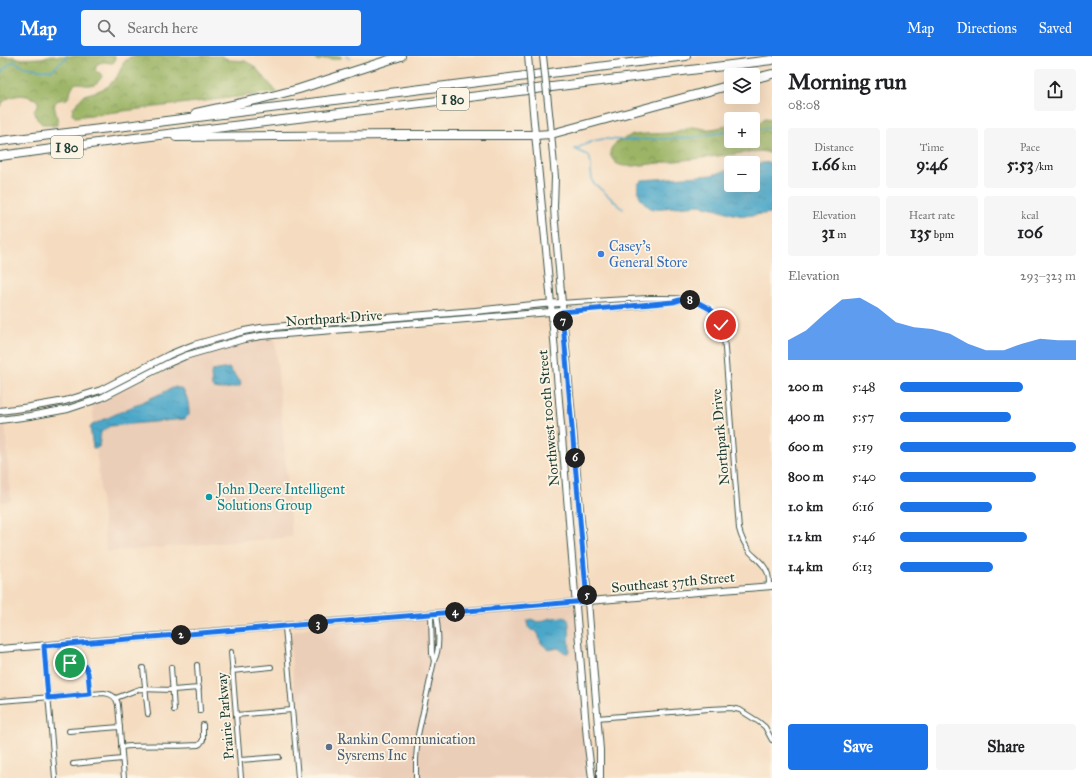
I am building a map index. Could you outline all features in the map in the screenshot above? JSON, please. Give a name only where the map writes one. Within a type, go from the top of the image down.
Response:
[{"type":"highway","points":[[134,125],[253,101],[332,79],[401,56]]},
{"type":"highway","name":"I 80","points":[[0,141],[686,56]]},
{"type":"highway","name":"I 80","points":[[0,156],[135,138],[772,60]]},
{"type":"highway","points":[[760,77],[772,74]]},
{"type":"highway","points":[[135,138],[551,134],[724,87]]},
{"type":"street","name":"Northwest 100th Street","points":[[528,56],[587,739],[592,778]]},
{"type":"street","name":"Northwest 100th Street","points":[[543,56],[555,177],[554,216],[600,750],[600,778]]},
{"type":"street","name":"Northpark Drive","points":[[0,411],[30,408],[66,401],[101,390],[169,355],[194,345],[244,331],[261,328],[630,298],[673,298],[697,302],[710,309],[723,330],[739,529],[741,537],[750,551],[766,569],[771,586]]},
{"type":"street","name":"Northpark Drive","points":[[0,420],[68,408],[101,398],[185,356],[244,339],[304,332],[630,306],[673,302],[683,299]]},
{"type":"street","points":[[435,314],[435,322]]},
{"type":"street","points":[[304,324],[304,332]]},
{"type":"street","points":[[66,401],[68,408]]},
{"type":"street","name":"Southeast 37th Street","points":[[0,649],[771,586]]},
{"type":"street","points":[[416,778],[418,735],[434,661],[432,654],[434,614]]},
{"type":"street","points":[[285,626],[298,778]]},
{"type":"street","points":[[44,646],[55,778]]},
{"type":"street","name":"Prairie Parkway","points":[[231,652],[241,778]]},
{"type":"street","points":[[70,663],[80,664],[86,667],[90,694]]},
{"type":"street","points":[[197,665],[200,712]]},
{"type":"street","points":[[171,667],[174,710]]},
{"type":"street","points":[[143,668],[148,714]]},
{"type":"street","points":[[232,671],[271,668]]},
{"type":"street","points":[[116,698],[134,691],[145,689],[173,690],[199,688]]},
{"type":"street","points":[[0,701],[110,693],[118,702],[124,778]]},
{"type":"street","points":[[597,718],[730,708],[740,710],[759,722],[765,727],[772,740]]},
{"type":"street","points":[[236,716],[292,710]]},
{"type":"street","points":[[121,747],[198,745],[203,740],[203,725]]},
{"type":"street","points":[[69,732],[120,727]]},
{"type":"street","points":[[240,760],[279,757]]},
{"type":"street","points":[[73,764],[122,759]]},
{"type":"shaded area","points":[[275,338],[292,537],[106,552],[92,403],[208,351],[221,350],[252,341]]},
{"type":"shaded area","points":[[0,358],[4,414],[0,415]]},
{"type":"shaded area","points":[[0,422],[5,422],[11,501],[0,502]]},
{"type":"shaded area","points":[[569,605],[573,606],[579,612],[594,778],[301,778],[290,640],[292,634],[296,631],[310,627]]},
{"type":"green space","points":[[48,56],[115,56],[114,62],[112,63],[103,62],[97,64],[95,70],[102,76],[95,84],[84,85],[77,83],[72,87],[70,95],[67,99],[59,100],[55,103],[54,105],[58,122],[57,125],[53,126],[42,124],[37,119],[34,111],[38,105],[38,102],[29,96],[15,96],[6,100],[0,107],[0,57],[23,59],[42,58]]},
{"type":"green space","points":[[222,56],[229,60],[245,61],[254,66],[277,92],[75,117],[72,113],[73,108],[84,95],[107,87],[117,77],[124,62],[130,57]]},
{"type":"green space","points":[[312,56],[341,56],[341,58],[323,59],[318,61]]},
{"type":"green space","points":[[765,118],[772,119],[772,154],[760,151],[623,166],[614,161],[610,152],[611,148],[617,142],[634,135],[670,133],[691,127],[710,129],[724,126],[724,148],[760,148],[760,122]]},
{"type":"water","points":[[772,162],[772,213],[744,216],[699,205],[652,209],[643,201],[638,192],[638,184],[642,180],[712,175],[724,171],[724,192],[760,192],[760,163]]},
{"type":"water","points":[[229,368],[241,383],[240,386],[222,389],[212,387],[212,371]]},
{"type":"water","points":[[175,387],[183,390],[187,398],[189,415],[185,419],[110,426],[101,432],[99,447],[93,448],[90,428],[92,425]]},
{"type":"water","points":[[551,618],[567,618],[569,622],[570,652],[568,653],[565,653],[558,648],[549,650],[541,643],[538,633],[528,627],[527,621],[531,619],[538,622]]},
{"type":"waterway","points":[[0,73],[13,61],[24,67],[39,70],[52,70],[67,56]]},
{"type":"waterway","points":[[346,56],[350,59]]},
{"type":"waterway","points":[[760,129],[772,128]]},
{"type":"waterway","points":[[575,149],[593,141],[603,139],[625,140],[690,138],[724,132]]},
{"type":"waterway","points":[[575,149],[589,156],[594,184],[623,209]]},
{"type":"place","name":"Casey's General Store","points":[[601,254]]},
{"type":"place","name":"John Deere Intelligent Solutions Group","points":[[209,497]]},
{"type":"place","name":"Rankin Communication Sysrems Inc","points":[[329,747]]},
{"type":"route","points":[[70,663],[80,664],[86,667],[90,694],[48,698],[44,646],[587,601],[562,312],[673,302],[683,299],[697,302],[710,309],[715,314],[721,325]]}]
